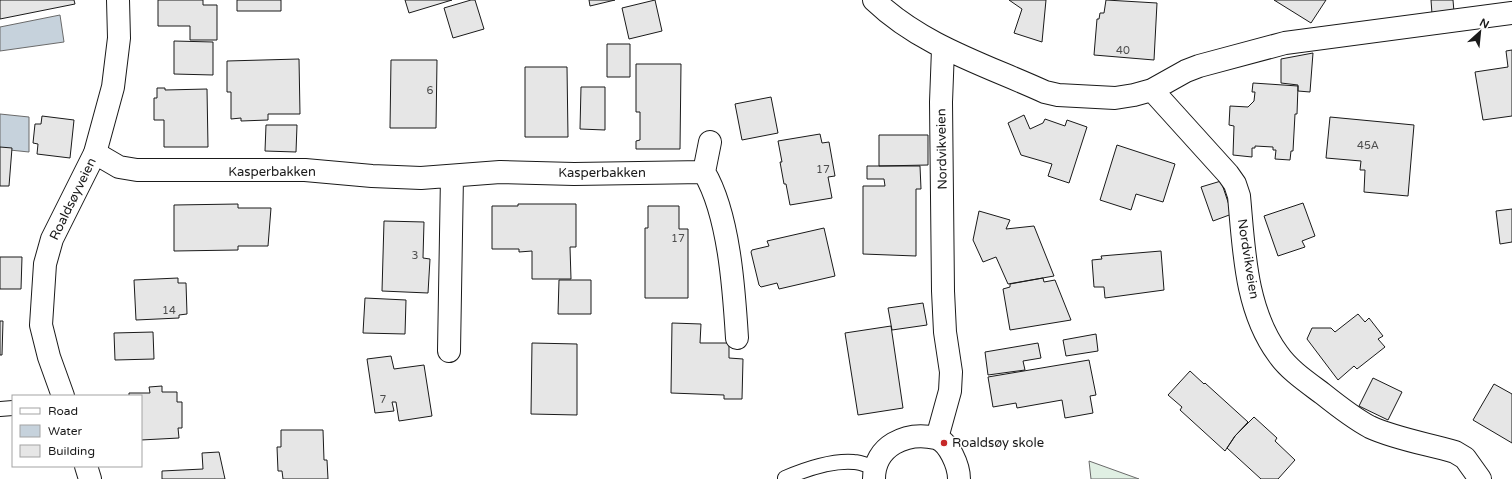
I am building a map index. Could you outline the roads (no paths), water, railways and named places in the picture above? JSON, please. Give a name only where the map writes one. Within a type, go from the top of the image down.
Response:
[{"type":"street","name":"Roaldsøyveien","points":[[63,395],[49,357],[41,325],[45,264],[52,239],[95,154],[113,87],[119,38],[118,0]]},
{"type":"street","points":[[874,0],[903,23],[943,49],[1045,92],[1058,95],[1115,98],[1152,90],[1192,69],[1284,43],[1512,13]]},
{"type":"street","name":"Nordvikveien","points":[[937,438],[950,391],[951,372],[945,332],[943,291],[941,102],[943,49]]},
{"type":"street","name":"Nordvikveien","points":[[1152,90],[1228,174],[1235,184],[1239,196],[1250,290],[1262,326],[1278,354],[1289,367],[1311,386],[1352,416],[1371,427],[1455,452],[1465,458],[1480,479]]},
{"type":"street","points":[[710,142],[704,172],[713,187],[719,205],[735,304],[737,338]]},
{"type":"street","name":"Kasperbakken","points":[[95,154],[119,167],[137,170],[305,170],[421,178],[500,172],[574,174],[704,172]]},
{"type":"street","points":[[449,351],[452,176]]},
{"type":"street","points":[[874,473],[878,458],[886,447],[899,440],[911,437],[937,438],[955,459],[959,479]]},
{"type":"street","points":[[86,467],[90,479]]},
{"type":"lane","points":[[0,409],[12,408]]},
{"type":"lane","points":[[785,478],[806,470],[837,462],[855,462],[874,473]]},
{"type":"water","points":[[60,15],[64,42],[0,51],[0,27]]},
{"type":"water","points":[[0,114],[29,117],[29,152],[0,149]]},
{"type":"place","name":"Roaldsøy skole","points":[[944,443]]}]
